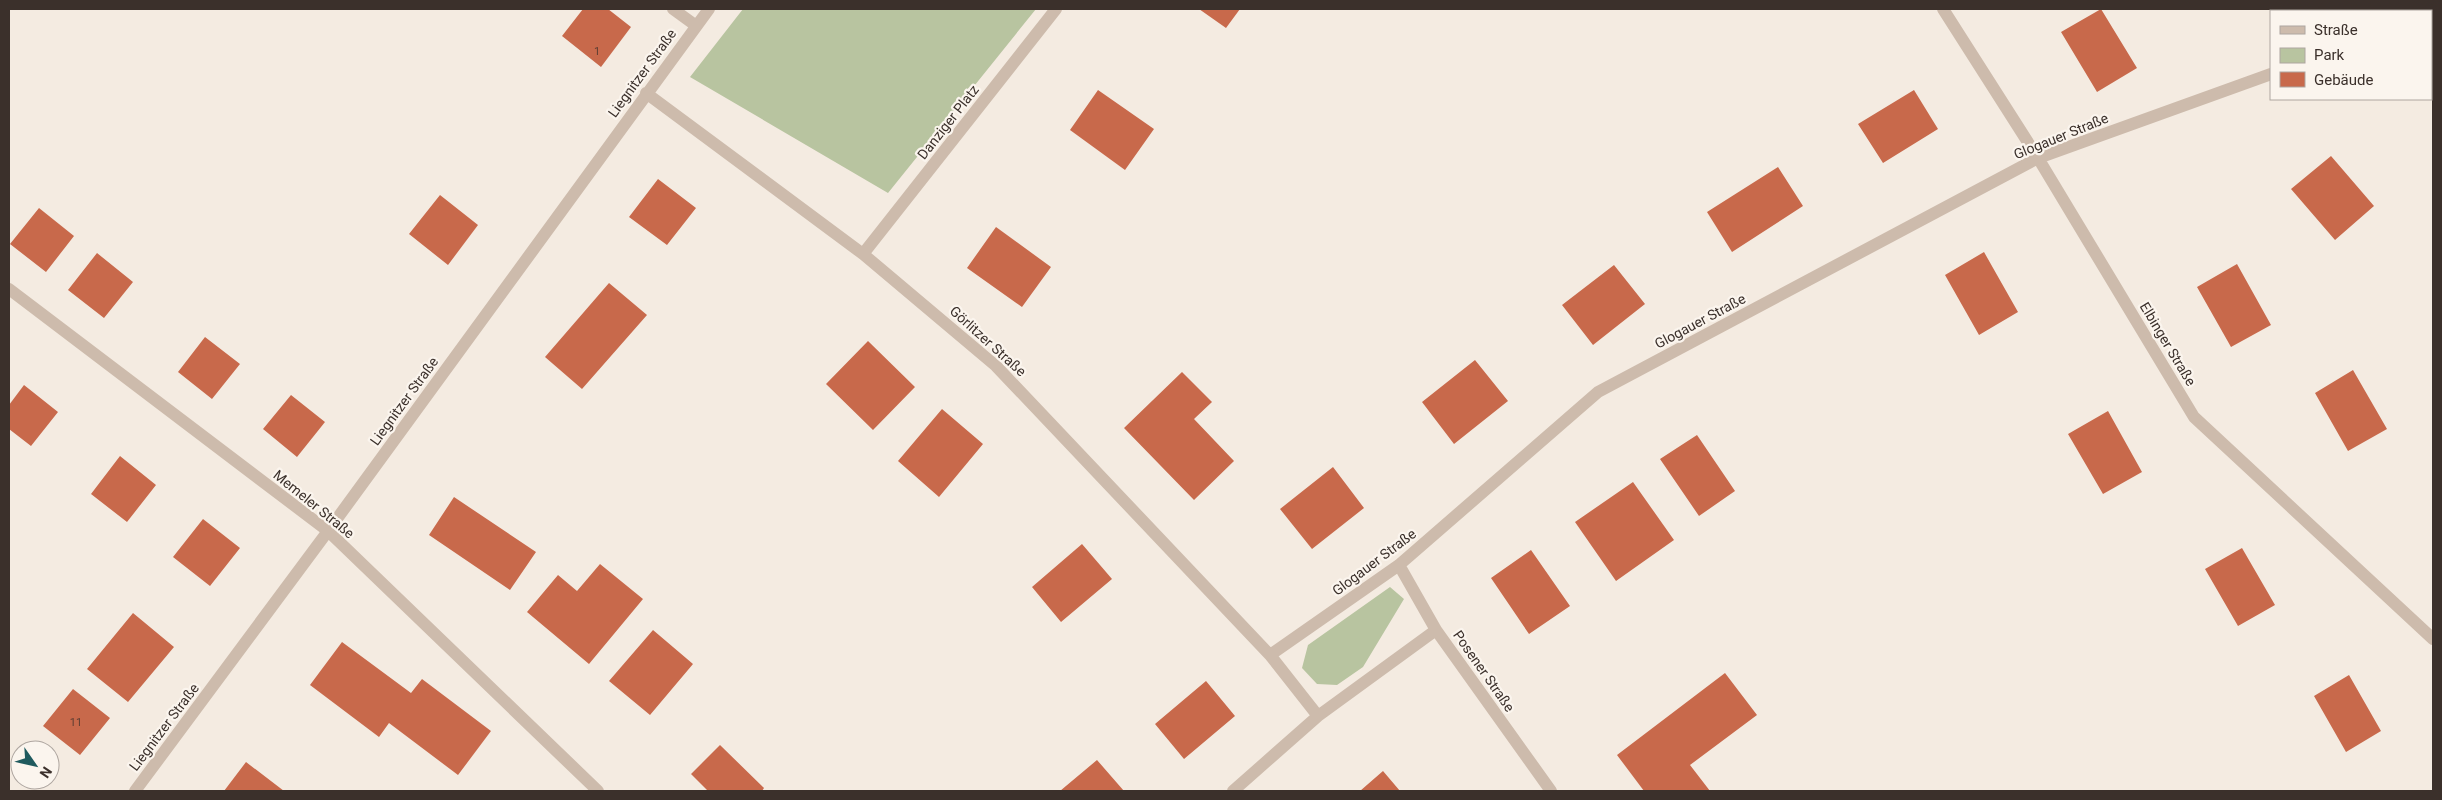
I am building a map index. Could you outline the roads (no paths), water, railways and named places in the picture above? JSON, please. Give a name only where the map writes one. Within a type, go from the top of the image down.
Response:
[{"type":"street","points":[[673,9],[695,26],[709,9]]},
{"type":"street","name":"Danziger Platz","points":[[863,254],[1056,9]]},
{"type":"street","name":"Elbinger Straße","points":[[1943,9],[2038,158],[2194,417],[2433,639]]},
{"type":"street","name":"Liegnitzer Straße","points":[[135,791],[328,531],[695,26]]},
{"type":"street","name":"Glogauer Straße","points":[[1270,655],[1399,565],[1598,392],[2038,158],[2270,74]]},
{"type":"street","name":"Görlitzer Straße","points":[[646,94],[863,254],[996,366],[1270,655]]},
{"type":"street","name":"Memeler Straße","points":[[9,288],[328,531],[598,791]]},
{"type":"street","name":"Posener Straße","points":[[1399,565],[1436,630],[1551,791]]},
{"type":"street","points":[[1233,791],[1318,716],[1436,630]]},
{"type":"street","points":[[1270,655],[1318,716]]}]
